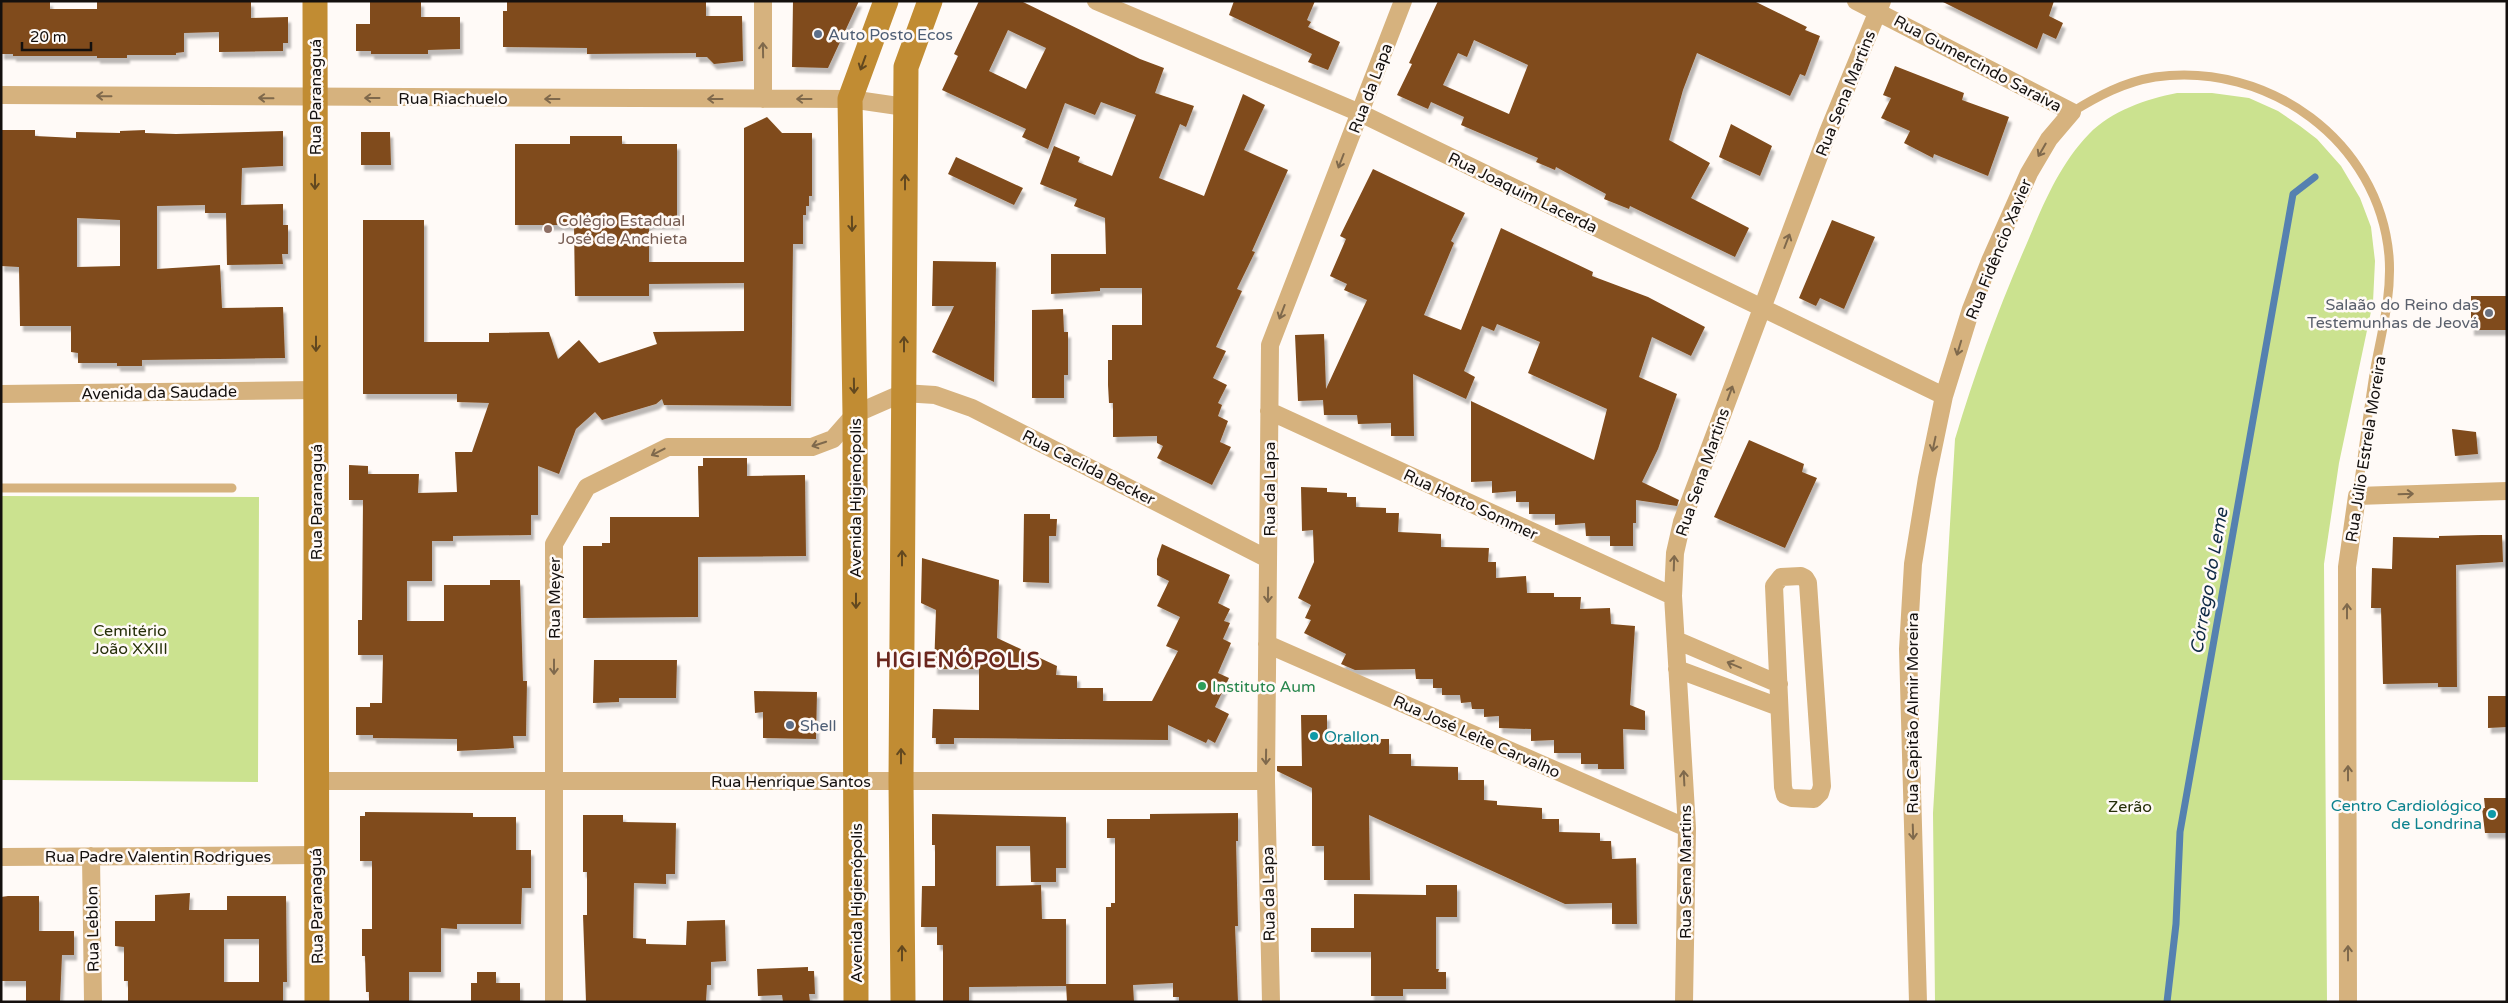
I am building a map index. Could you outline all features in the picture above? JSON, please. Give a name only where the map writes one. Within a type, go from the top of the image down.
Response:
[{"type":"main road","name":"Rua Paranaguá","points":[[315,1],[317,1002]]},
{"type":"main road","name":"Avenida Higienópolis","points":[[856,1002],[855,414],[850,99],[886,1]]},
{"type":"main road","points":[[903,1002],[901,782],[906,67],[930,1]]},
{"type":"street","points":[[763,1],[764,99]]},
{"type":"street","name":"Rua Joaquim Lacerda","points":[[1096,1],[1360,113],[1761,309],[1944,396]]},
{"type":"street","name":"Rua da Lapa","points":[[1271,1002],[1266,781],[1270,345],[1403,1]]},
{"type":"street","name":"Rua Gumercindo Saraiva","points":[[1856,1],[1880,6],[2072,112]]},
{"type":"street","name":"Rua Sena Martins","points":[[1684,1002],[1686,828],[1673,596],[1675,553],[1682,522],[1761,309],[1828,132],[1880,6]]},
{"type":"street","name":"Rua Riachuelo","points":[[1,95],[315,98],[850,99],[905,107]]},
{"type":"street","name":"Rua Fidêncio Xavier","points":[[1944,396],[1971,310],[2009,215],[2049,139],[2072,112]]},
{"type":"street","name":"Avenida da Saudade","points":[[1,394],[317,390]]},
{"type":"street","name":"Rua Meyer","points":[[554,1002],[554,544],[587,487],[668,447],[812,447],[833,439],[855,414],[903,393]]},
{"type":"street","name":"Rua Cacilda Becker","points":[[903,393],[935,395],[972,408],[1268,559]]},
{"type":"street","name":"Rua Capitão Almir Moreira","points":[[1918,1002],[1908,649],[1913,564],[1927,478],[1944,396]]},
{"type":"street","name":"Rua Hotto Sommer","points":[[1269,411],[1673,596]]},
{"type":"street","points":[[2357,496],[2507,491]]},
{"type":"street","name":"Rua Júlio Estrela Moreira","points":[[2348,1002],[2347,567],[2357,496]]},
{"type":"street","points":[[1800,576],[1805,578],[1808,584],[1822,786],[1820,793],[1814,799],[1792,798],[1785,795],[1782,787],[1779,706],[1774,586],[1781,577],[1800,576]]},
{"type":"street","points":[[1676,640],[1779,684]]},
{"type":"street","name":"Rua José Leite Carvalho","points":[[1267,644],[1686,828]]},
{"type":"street","points":[[1677,670],[1779,706]]},
{"type":"street","name":"Rua Henrique Santos","points":[[316,781],[554,779],[856,782],[1266,781]]},
{"type":"street","name":"Rua Padre Valentin Rodrigues","points":[[1,857],[316,855]]},
{"type":"street","name":"Rua Leblon","points":[[91,856],[93,1002]]},
{"type":"lane","name":"Rua Júlio Estrela Moreira","points":[[2072,112],[2100,95],[2127,84],[2155,77],[2186,76],[2216,79],[2248,85],[2272,93],[2299,107],[2319,122],[2350,155],[2362,173],[2379,208],[2387,240],[2389,267],[2386,312],[2375,370],[2357,496]]},
{"type":"lane","points":[[1,488],[232,488]]},
{"type":"green space","name":"Zerão","points":[[2177,93],[2212,93],[2249,98],[2278,111],[2300,126],[2317,139],[2341,166],[2360,198],[2371,227],[2375,261],[2373,302],[2339,463],[2324,564],[2327,1002],[1935,1002],[1933,813],[1955,439],[1979,364],[2007,291],[2060,172],[2078,146],[2089,134],[2108,119],[2130,107]]},
{"type":"green space","name":"Cemitério João XXIII","points":[[1,496],[259,497],[258,782],[1,780]]},
{"type":"building","points":[[1,1],[50,1],[50,9],[97,9],[97,1],[251,1],[251,18],[288,17],[288,43],[283,43],[283,51],[219,52],[219,32],[184,33],[184,52],[176,53],[176,55],[127,55],[127,58],[13,56],[13,54],[1,54]]},
{"type":"building","points":[[370,1],[421,1],[421,17],[460,17],[460,49],[428,50],[428,54],[371,54],[371,51],[356,51],[356,24],[370,24]]},
{"type":"building","points":[[507,1],[706,1],[706,16],[742,16],[743,61],[714,64],[707,57],[696,57],[696,53],[587,54],[587,48],[503,47],[503,11],[507,11]]},
{"type":"building","name":"Auto Posto Ecos","points":[[793,1],[859,1],[828,68],[792,67]]},
{"type":"building","points":[[979,1],[1021,1],[1140,59],[1164,68],[1155,93],[1194,106],[1186,127],[1180,124],[1159,178],[1204,196],[1243,94],[1265,105],[1244,150],[1288,170],[1252,251],[1255,252],[1237,289],[1242,291],[1216,347],[1226,351],[1213,378],[1227,385],[1218,403],[1222,405],[1218,416],[1228,421],[1220,442],[1231,447],[1212,485],[1157,458],[1163,446],[1157,443],[1157,436],[1113,437],[1113,403],[1109,403],[1108,385],[1108,360],[1112,360],[1112,325],[1142,325],[1142,288],[1100,288],[1100,291],[1051,294],[1051,254],[1106,254],[1105,218],[1074,206],[1077,199],[1040,184],[1054,146],[1080,157],[1078,162],[1112,176],[1136,115],[1101,102],[1095,115],[1065,103],[1048,149],[1022,137],[1026,129],[942,90],[958,56],[954,54]],"holes":[[[1008,30],[1046,48],[1026,89],[989,71]]]},
{"type":"building","points":[[1234,1],[1315,1],[1307,20],[1311,22],[1308,27],[1340,42],[1328,70],[1308,62],[1312,54],[1229,15]]},
{"type":"building","points":[[1438,1],[1754,1],[1807,27],[1805,30],[1820,36],[1805,76],[1800,74],[1790,96],[1697,53],[1683,90],[1669,140],[1710,163],[1691,198],[1749,228],[1735,257],[1630,206],[1629,209],[1604,199],[1606,194],[1556,167],[1555,170],[1536,162],[1538,158],[1461,125],[1464,117],[1431,102],[1428,109],[1397,95],[1412,64],[1409,63]],"holes":[[[1474,40],[1528,65],[1509,114],[1443,85],[1458,53],[1467,57]]]},
{"type":"building","points":[[1941,1],[2054,1],[2049,16],[2063,23],[2056,39],[2043,33],[2037,49]]},
{"type":"building","points":[[1895,66],[1964,93],[1962,100],[2009,117],[1988,176],[1934,154],[1933,158],[1904,143],[1910,131],[1881,118],[1891,98],[1883,95]]},
{"type":"building","points":[[767,117],[782,133],[812,133],[812,196],[809,196],[809,206],[806,206],[806,215],[803,215],[803,244],[793,244],[791,406],[664,405],[662,399],[656,404],[602,420],[595,412],[576,429],[559,474],[538,466],[538,515],[531,515],[531,535],[453,536],[453,541],[432,541],[432,581],[407,581],[407,621],[444,621],[444,585],[490,585],[490,580],[520,580],[523,681],[527,681],[526,736],[513,736],[514,748],[457,751],[457,739],[373,738],[373,735],[356,735],[356,707],[370,707],[370,703],[382,703],[383,655],[358,655],[358,620],[362,620],[363,500],[349,500],[349,465],[368,466],[368,474],[419,474],[418,493],[457,492],[455,452],[472,452],[489,403],[457,402],[457,394],[363,394],[363,220],[424,220],[424,342],[489,342],[489,333],[549,332],[558,359],[579,340],[599,363],[657,344],[653,332],[744,331],[744,283],[649,284],[649,296],[575,296],[574,225],[515,225],[515,144],[570,144],[570,136],[622,136],[622,144],[677,144],[677,224],[649,224],[649,262],[744,262],[744,128]]},
{"type":"building","points":[[1731,124],[1772,146],[1760,176],[1719,157]]},
{"type":"building","points":[[1,130],[35,130],[35,136],[76,138],[76,132],[120,133],[120,131],[145,130],[145,133],[176,134],[283,131],[283,166],[242,168],[241,205],[283,204],[283,225],[288,225],[288,254],[282,254],[283,264],[227,265],[226,213],[205,213],[205,205],[157,206],[157,269],[220,265],[222,308],[283,307],[285,358],[142,360],[142,366],[117,366],[117,363],[78,363],[78,353],[71,352],[71,326],[20,326],[19,267],[1,266]],"holes":[[[77,218],[120,220],[120,266],[77,267]]]},
{"type":"building","points":[[361,132],[390,132],[391,165],[361,165]]},
{"type":"building","points":[[956,157],[1023,188],[1014,205],[948,174]]},
{"type":"building","points":[[1373,169],[1465,213],[1451,241],[1454,243],[1424,315],[1461,330],[1501,228],[1593,272],[1592,276],[1648,297],[1705,327],[1691,356],[1652,337],[1639,377],[1677,394],[1658,449],[1642,482],[1679,500],[1677,506],[1636,500],[1633,546],[1610,546],[1610,536],[1586,536],[1585,523],[1555,525],[1555,514],[1529,514],[1529,502],[1516,502],[1516,491],[1492,493],[1492,481],[1471,482],[1471,401],[1594,460],[1607,409],[1528,373],[1540,342],[1497,324],[1494,331],[1482,326],[1464,371],[1475,377],[1466,399],[1413,374],[1414,436],[1391,436],[1391,423],[1358,424],[1357,415],[1324,415],[1323,400],[1298,401],[1295,335],[1324,334],[1326,389],[1367,300],[1344,290],[1347,284],[1330,276],[1346,239],[1340,236]]},
{"type":"building","points":[[1832,220],[1875,237],[1844,309],[1820,298],[1816,306],[1799,298]]},
{"type":"building","points":[[933,261],[996,262],[994,382],[932,352],[954,306],[932,306]]},
{"type":"building","name":"Salaão do Reino das Testemunhas de Jeová","points":[[2471,296],[2507,296],[2507,330],[2471,330]]},
{"type":"building","points":[[1063,309],[1064,332],[1068,332],[1068,375],[1064,375],[1064,398],[1032,398],[1032,310]]},
{"type":"building","points":[[2452,429],[2476,432],[2478,454],[2455,456]]},
{"type":"building","points":[[1749,440],[1804,464],[1802,472],[1817,478],[1785,548],[1714,517]]},
{"type":"building","points":[[703,458],[747,458],[747,476],[805,475],[806,556],[698,557],[698,617],[583,618],[583,546],[602,546],[602,543],[610,543],[610,517],[699,517],[698,466],[703,466]]},
{"type":"building","points":[[1301,487],[1327,488],[1327,492],[1347,493],[1347,497],[1356,497],[1356,507],[1386,508],[1386,513],[1399,513],[1398,532],[1441,534],[1441,547],[1489,548],[1488,562],[1496,562],[1496,578],[1526,576],[1527,593],[1554,593],[1554,597],[1581,597],[1580,609],[1610,608],[1611,624],[1635,626],[1630,705],[1645,711],[1645,730],[1623,729],[1624,769],[1598,769],[1598,764],[1581,764],[1581,753],[1554,753],[1554,740],[1531,741],[1531,729],[1499,728],[1499,716],[1484,717],[1484,709],[1472,709],[1471,702],[1461,703],[1460,695],[1442,695],[1442,688],[1433,688],[1433,679],[1416,679],[1415,669],[1355,670],[1341,664],[1346,654],[1304,633],[1311,620],[1305,618],[1311,605],[1298,598],[1314,562],[1313,530],[1302,531]]},
{"type":"building","points":[[1024,514],[1050,514],[1050,519],[1057,519],[1056,536],[1049,536],[1049,583],[1023,582]]},
{"type":"building","points":[[2502,535],[2503,562],[2456,565],[2457,687],[2438,687],[2438,683],[2383,684],[2381,608],[2371,608],[2372,568],[2392,569],[2393,537],[2439,538],[2439,536]]},
{"type":"building","points":[[1162,544],[1230,575],[1218,603],[1230,609],[1224,621],[1230,623],[1223,639],[1231,643],[1218,673],[1229,678],[1215,707],[1229,714],[1215,743],[1208,739],[1206,743],[1168,725],[1168,740],[954,738],[954,744],[936,744],[936,738],[932,738],[933,709],[979,710],[979,669],[934,669],[936,610],[921,603],[922,558],[999,580],[997,638],[1057,666],[1056,675],[1077,676],[1077,688],[1103,688],[1103,701],[1152,701],[1178,651],[1166,646],[1180,617],[1157,606],[1169,581],[1157,575],[1157,559]]},
{"type":"building","points":[[594,660],[677,660],[676,698],[619,698],[619,702],[593,703]]},
{"type":"building","name":"Shell","points":[[754,691],[817,692],[816,739],[763,738],[763,712],[755,713]]},
{"type":"building","points":[[2488,696],[2507,696],[2507,727],[2488,728]]},
{"type":"building","points":[[1301,715],[1327,715],[1327,739],[1389,739],[1389,754],[1411,754],[1411,766],[1458,767],[1458,780],[1484,780],[1484,800],[1497,801],[1497,805],[1542,808],[1542,819],[1559,819],[1559,832],[1600,833],[1600,841],[1611,841],[1612,859],[1636,858],[1637,924],[1612,924],[1612,903],[1565,904],[1369,815],[1370,880],[1324,880],[1324,846],[1312,846],[1312,788],[1277,771],[1277,766],[1302,766]]},
{"type":"building","name":"Centro Cardiológico de Londrina","points":[[2484,798],[2507,798],[2507,833],[2485,833],[2482,808],[2485,808]]},
{"type":"building","points":[[365,812],[473,813],[473,817],[516,817],[516,850],[531,850],[531,888],[522,888],[521,924],[457,924],[457,929],[441,928],[441,972],[409,972],[409,1002],[369,1002],[369,992],[366,992],[365,956],[362,956],[362,929],[372,929],[372,861],[360,861],[360,816],[365,816]]},
{"type":"building","points":[[1238,813],[1238,841],[1236,841],[1238,926],[1235,926],[1238,1002],[1179,1002],[1179,997],[1173,997],[1173,983],[1133,985],[1134,1002],[1067,1002],[1066,984],[1106,984],[1106,907],[1111,907],[1111,903],[1115,903],[1115,838],[1107,838],[1107,819],[1150,819],[1150,814]]},
{"type":"building","points":[[932,814],[1066,817],[1066,868],[1056,868],[1056,882],[1031,882],[1030,846],[996,846],[996,886],[1041,885],[1042,919],[1066,919],[1066,986],[969,987],[969,1002],[943,1002],[943,945],[937,945],[937,927],[921,927],[922,886],[935,886],[935,845],[932,845]]},
{"type":"building","points":[[583,815],[623,815],[623,822],[676,823],[675,874],[666,874],[666,884],[634,883],[633,938],[646,939],[646,944],[686,945],[687,921],[725,920],[726,961],[711,962],[711,985],[707,985],[706,1001],[586,1002],[583,915],[587,915],[587,872],[583,872]]},
{"type":"building","points":[[1426,885],[1457,885],[1457,917],[1436,917],[1436,969],[1439,969],[1438,972],[1446,972],[1446,989],[1403,989],[1403,996],[1371,996],[1371,952],[1311,952],[1311,928],[1354,928],[1354,894],[1426,895]]},
{"type":"building","points":[[190,893],[189,910],[227,910],[227,896],[286,896],[287,982],[283,982],[283,1002],[128,1002],[128,981],[124,981],[124,947],[115,946],[115,921],[155,921],[155,895]],"holes":[[[224,939],[259,939],[259,982],[224,982]]]},
{"type":"building","points":[[39,896],[39,931],[74,931],[74,955],[62,955],[60,1002],[26,1002],[26,981],[1,981],[1,897]]},
{"type":"building","points":[[808,967],[808,971],[814,971],[815,994],[809,994],[810,1002],[783,1002],[782,995],[758,996],[757,969]]},
{"type":"building","points":[[477,972],[496,972],[496,983],[520,983],[520,1002],[471,1002],[471,983],[477,983]]},
{"type":"waterway","name":"Córrego do Leme","points":[[2167,1002],[2176,924],[2180,832],[2293,194],[2315,177]]},
{"type":"place","name":"Auto Posto Ecos","points":[[818,34]]},
{"type":"place","name":"Colégio Estadual José de Anchieta","points":[[548,229]]},
{"type":"place","name":"Salaão do Reino das Testemunhas de Jeová","points":[[2489,313]]},
{"type":"place","name":"Instituto Aum","points":[[1202,686]]},
{"type":"place","name":"Shell","points":[[790,725]]},
{"type":"place","name":"Orallon","points":[[1314,736]]},
{"type":"place","name":"Centro Cardiológico de Londrina","points":[[2492,814]]},
{"type":"district","name":"HIGIENÓPOLIS","points":[[958,660]]}]
